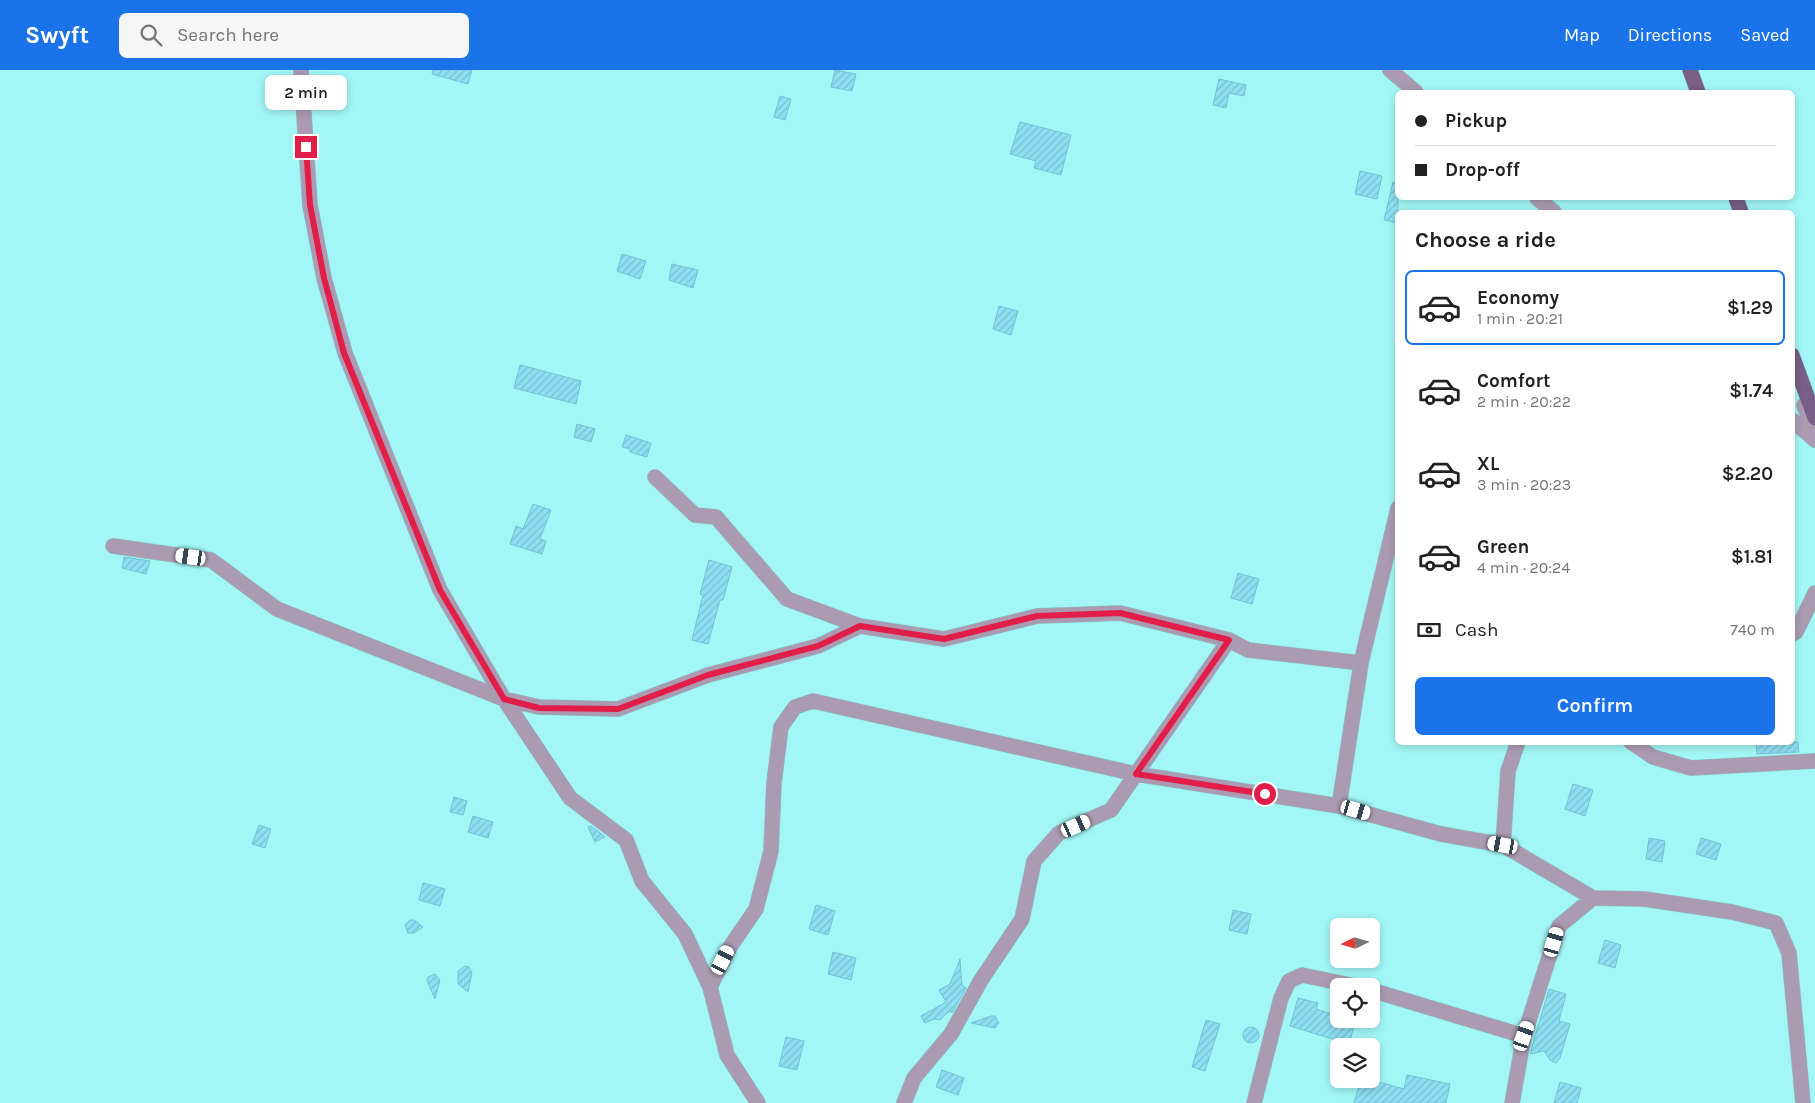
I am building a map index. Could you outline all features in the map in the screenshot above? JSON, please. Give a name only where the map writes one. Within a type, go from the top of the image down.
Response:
[{"type":"main road","points":[[1690,70],[1697,90]]},
{"type":"main road","points":[[1795,363],[1815,418]]},
{"type":"street","points":[[301,70],[310,205],[324,278],[344,353],[440,590],[504,699],[570,798],[626,840],[642,881],[685,934],[710,987],[727,1055],[758,1103]]},
{"type":"street","points":[[1390,70],[1414,90]]},
{"type":"street","points":[[1539,200],[1552,210]]},
{"type":"street","points":[[1795,380],[1815,439]]},
{"type":"street","points":[[1795,422],[1815,439]]},
{"type":"street","points":[[1795,434],[1815,439]]},
{"type":"street","points":[[655,478],[695,515],[716,517],[787,599],[860,626],[944,639],[1037,616],[1120,613],[1229,640],[1248,650],[1361,663]]},
{"type":"street","points":[[1339,806],[1361,663],[1395,522]]},
{"type":"street","points":[[113,546],[211,560],[277,609],[504,699],[539,708],[618,709],[708,675],[818,646],[860,626]]},
{"type":"street","points":[[1795,632],[1815,593]]},
{"type":"street","points":[[904,1103],[914,1078],[951,1034],[981,980],[1022,919],[1034,861],[1059,833],[1111,810],[1229,640]]},
{"type":"street","points":[[710,987],[730,947],[756,909],[771,851],[774,783],[781,727],[795,707],[813,701],[1136,774],[1339,806],[1441,834],[1503,845],[1593,898],[1644,899],[1732,912],[1776,923],[1790,953],[1803,1103]]},
{"type":"street","points":[[1503,845],[1508,771],[1517,745]]},
{"type":"street","points":[[1636,745],[1653,756],[1691,768],[1815,761]]},
{"type":"street","points":[[1512,1103],[1524,1036],[1559,926],[1593,898]]},
{"type":"street","points":[[1254,1103],[1281,998],[1289,981],[1302,974],[1330,980]]},
{"type":"street","points":[[1380,993],[1524,1036]]},
{"type":"building","points":[[433,70],[472,70],[468,84],[432,74]]},
{"type":"building","points":[[835,70],[856,74],[852,91],[831,87]]},
{"type":"building","points":[[1219,79],[1246,85],[1244,96],[1229,93],[1226,108],[1213,105]]},
{"type":"building","points":[[780,96],[791,99],[785,120],[774,117]]},
{"type":"building","points":[[1020,122],[1071,135],[1061,175],[1034,168],[1036,161],[1010,154]]},
{"type":"building","points":[[1360,171],[1382,176],[1377,199],[1355,194]]},
{"type":"building","points":[[1393,182],[1395,182],[1395,200],[1398,200],[1398,210],[1395,210],[1395,222],[1384,220]]},
{"type":"building","points":[[622,254],[646,261],[640,279],[617,271]]},
{"type":"building","points":[[672,264],[698,270],[693,288],[669,280]]},
{"type":"building","points":[[999,306],[1018,311],[1011,335],[993,329]]},
{"type":"building","points":[[520,365],[581,381],[576,404],[514,388]]},
{"type":"building","points":[[577,424],[595,429],[591,442],[574,437]]},
{"type":"building","points":[[626,435],[651,443],[647,457],[630,452],[630,449],[622,447]]},
{"type":"building","points":[[533,504],[551,510],[540,539],[546,541],[542,554],[510,544],[516,526],[523,529]]},
{"type":"building","points":[[124,557],[150,561],[146,574],[122,568]]},
{"type":"building","points":[[709,560],[732,567],[723,600],[720,600],[708,644],[692,640],[703,595],[700,594]]},
{"type":"building","points":[[1238,573],[1259,579],[1252,604],[1231,598]]},
{"type":"building","points":[[1795,742],[1798,742],[1799,752],[1757,754],[1756,745],[1795,745]]},
{"type":"building","points":[[1573,784],[1593,790],[1585,816],[1565,809]]},
{"type":"building","points":[[454,797],[467,801],[463,815],[450,812]]},
{"type":"building","points":[[473,816],[493,822],[488,838],[468,832]]},
{"type":"building","points":[[259,825],[271,829],[265,848],[252,844]]},
{"type":"building","points":[[591,826],[605,837],[595,842],[588,827]]},
{"type":"building","points":[[1649,838],[1665,841],[1662,862],[1646,859]]},
{"type":"building","points":[[1701,838],[1721,844],[1716,860],[1696,854]]},
{"type":"building","points":[[423,883],[445,889],[440,906],[419,900]]},
{"type":"building","points":[[816,905],[835,911],[828,935],[809,929]]},
{"type":"building","points":[[1233,910],[1251,914],[1247,934],[1229,930]]},
{"type":"building","points":[[410,920],[414,920],[423,927],[414,933],[408,933],[405,925]]},
{"type":"building","points":[[1605,940],[1621,945],[1615,968],[1598,963]]},
{"type":"building","points":[[833,952],[856,958],[851,980],[828,974]]},
{"type":"building","points":[[960,959],[962,985],[966,988],[952,1013],[951,1011],[940,1020],[934,1019],[925,1023],[921,1016],[946,1002],[939,990],[950,984]]},
{"type":"building","points":[[465,966],[469,967],[472,973],[468,992],[458,984],[458,971]]},
{"type":"building","points":[[435,974],[440,980],[435,999],[427,981],[428,977]]},
{"type":"building","points":[[1549,989],[1566,994],[1559,1021],[1570,1024],[1560,1058],[1556,1063],[1550,1060],[1544,1051],[1530,1054]]},
{"type":"building","points":[[1298,998],[1318,1003],[1316,1009],[1330,1013],[1330,1028],[1353,1028],[1351,1038],[1330,1038],[1290,1026]]},
{"type":"building","points":[[995,1016],[999,1023],[995,1028],[971,1023]]},
{"type":"building","points":[[1206,1020],[1220,1024],[1205,1071],[1192,1067]]},
{"type":"building","points":[[1251,1027],[1259,1035],[1251,1043],[1243,1035]]},
{"type":"building","points":[[786,1037],[804,1041],[797,1070],[779,1066]]},
{"type":"building","points":[[942,1070],[964,1078],[958,1095],[936,1087]]},
{"type":"building","points":[[1407,1075],[1450,1084],[1446,1103],[1354,1103],[1358,1088],[1380,1088],[1380,1082],[1404,1089]]},
{"type":"building","points":[[1560,1082],[1581,1088],[1577,1103],[1554,1103]]},
{"type":"route","points":[[306,147],[310,205],[324,278],[344,353],[440,590],[504,699],[539,708],[618,709],[708,675],[818,646],[860,626],[944,639],[971,634],[1037,616],[1120,613],[1229,640],[1136,774],[1265,794]]}]
